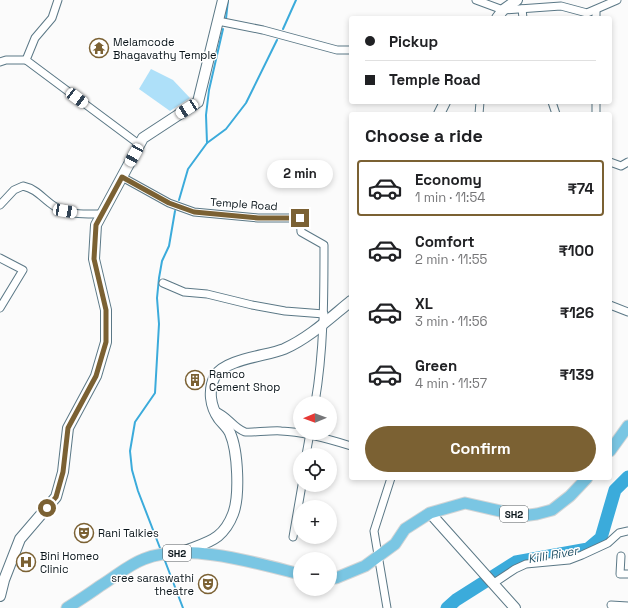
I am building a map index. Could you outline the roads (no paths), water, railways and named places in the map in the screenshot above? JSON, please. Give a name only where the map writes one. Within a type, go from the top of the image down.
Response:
[{"type":"main road","points":[[0,596],[4,580],[20,539],[56,497],[63,472],[68,428],[96,376],[106,342],[106,310],[94,259],[96,225],[144,138],[198,102],[223,0]]},
{"type":"main road","points":[[500,14],[519,4]]},
{"type":"main road","points":[[178,553],[209,542],[217,537],[223,531],[233,513],[237,487],[235,456],[230,433],[211,403],[211,387],[216,374],[227,366],[284,349],[300,340],[324,318],[349,302]]},
{"type":"main road","points":[[612,448],[628,426]]},
{"type":"main road","name":"SH2","points":[[337,578],[365,566],[395,544],[405,529],[430,513],[465,503],[522,516],[537,514],[552,510],[570,496],[585,480]]},
{"type":"main road","points":[[430,513],[514,607]]},
{"type":"main road","name":"SH2","points":[[67,608],[128,567],[161,554],[178,553],[227,557],[256,562],[293,572]]},
{"type":"street","points":[[26,60],[35,38],[52,18],[58,0]]},
{"type":"street","points":[[476,0],[500,14]]},
{"type":"street","points":[[522,16],[519,4],[561,6],[587,12],[596,10],[617,0]]},
{"type":"street","points":[[596,10],[596,16]]},
{"type":"street","points":[[218,21],[263,30],[337,50],[349,50]]},
{"type":"street","points":[[0,62],[6,60],[26,60],[140,144]]},
{"type":"street","points":[[612,163],[622,166],[628,165]]},
{"type":"street","points":[[618,170],[628,165]]},
{"type":"street","name":"Temple Road","points":[[122,177],[169,203],[194,212],[258,218],[300,218],[301,232],[324,245],[324,318]]},
{"type":"street","points":[[0,205],[14,190],[23,186],[36,190],[55,207],[65,211],[101,214]]},
{"type":"street","points":[[0,258],[23,270],[0,308]]},
{"type":"street","points":[[163,283],[184,292],[207,294],[252,305],[324,318],[321,365],[316,396]]},
{"type":"street","points":[[612,306],[628,312]]},
{"type":"street","points":[[215,411],[223,414],[235,426],[246,432],[262,430],[293,432]]},
{"type":"street","points":[[330,440],[349,445]]},
{"type":"street","points":[[387,608],[374,531],[390,480]]},
{"type":"street","points":[[494,583],[515,569],[526,564],[569,560],[608,543],[619,533],[628,531]]},
{"type":"street","points":[[620,556],[620,574],[628,574]]},
{"type":"street","points":[[611,605],[628,606]]},
{"type":"waterway","points":[[226,19],[228,0]]},
{"type":"waterway","points":[[283,29],[296,0]]},
{"type":"waterway","points":[[179,200],[188,169],[207,143],[206,115],[209,90],[223,29]]},
{"type":"waterway","points":[[207,143],[226,129],[246,103],[277,40]]},
{"type":"waterway","points":[[160,548],[138,491],[132,470],[130,451],[135,422],[155,393],[159,324],[157,298],[159,278],[162,261],[169,246],[175,211]]},
{"type":"waterway","name":"Killi River","points":[[447,608],[456,600],[516,562],[588,549],[601,538],[615,490],[628,477]]},
{"type":"waterway","points":[[165,561],[183,608]]},
{"type":"place","name":"Melamcode Bhagavathy Temple","points":[[99,48]]},
{"type":"place","name":"Ramco Cement Shop","points":[[195,380]]},
{"type":"place","name":"Rani Talkies","points":[[84,533]]},
{"type":"place","name":"Bini Homeo Clinic","points":[[26,562]]},
{"type":"place","name":"sree saraswathi theatre","points":[[208,584]]}]
